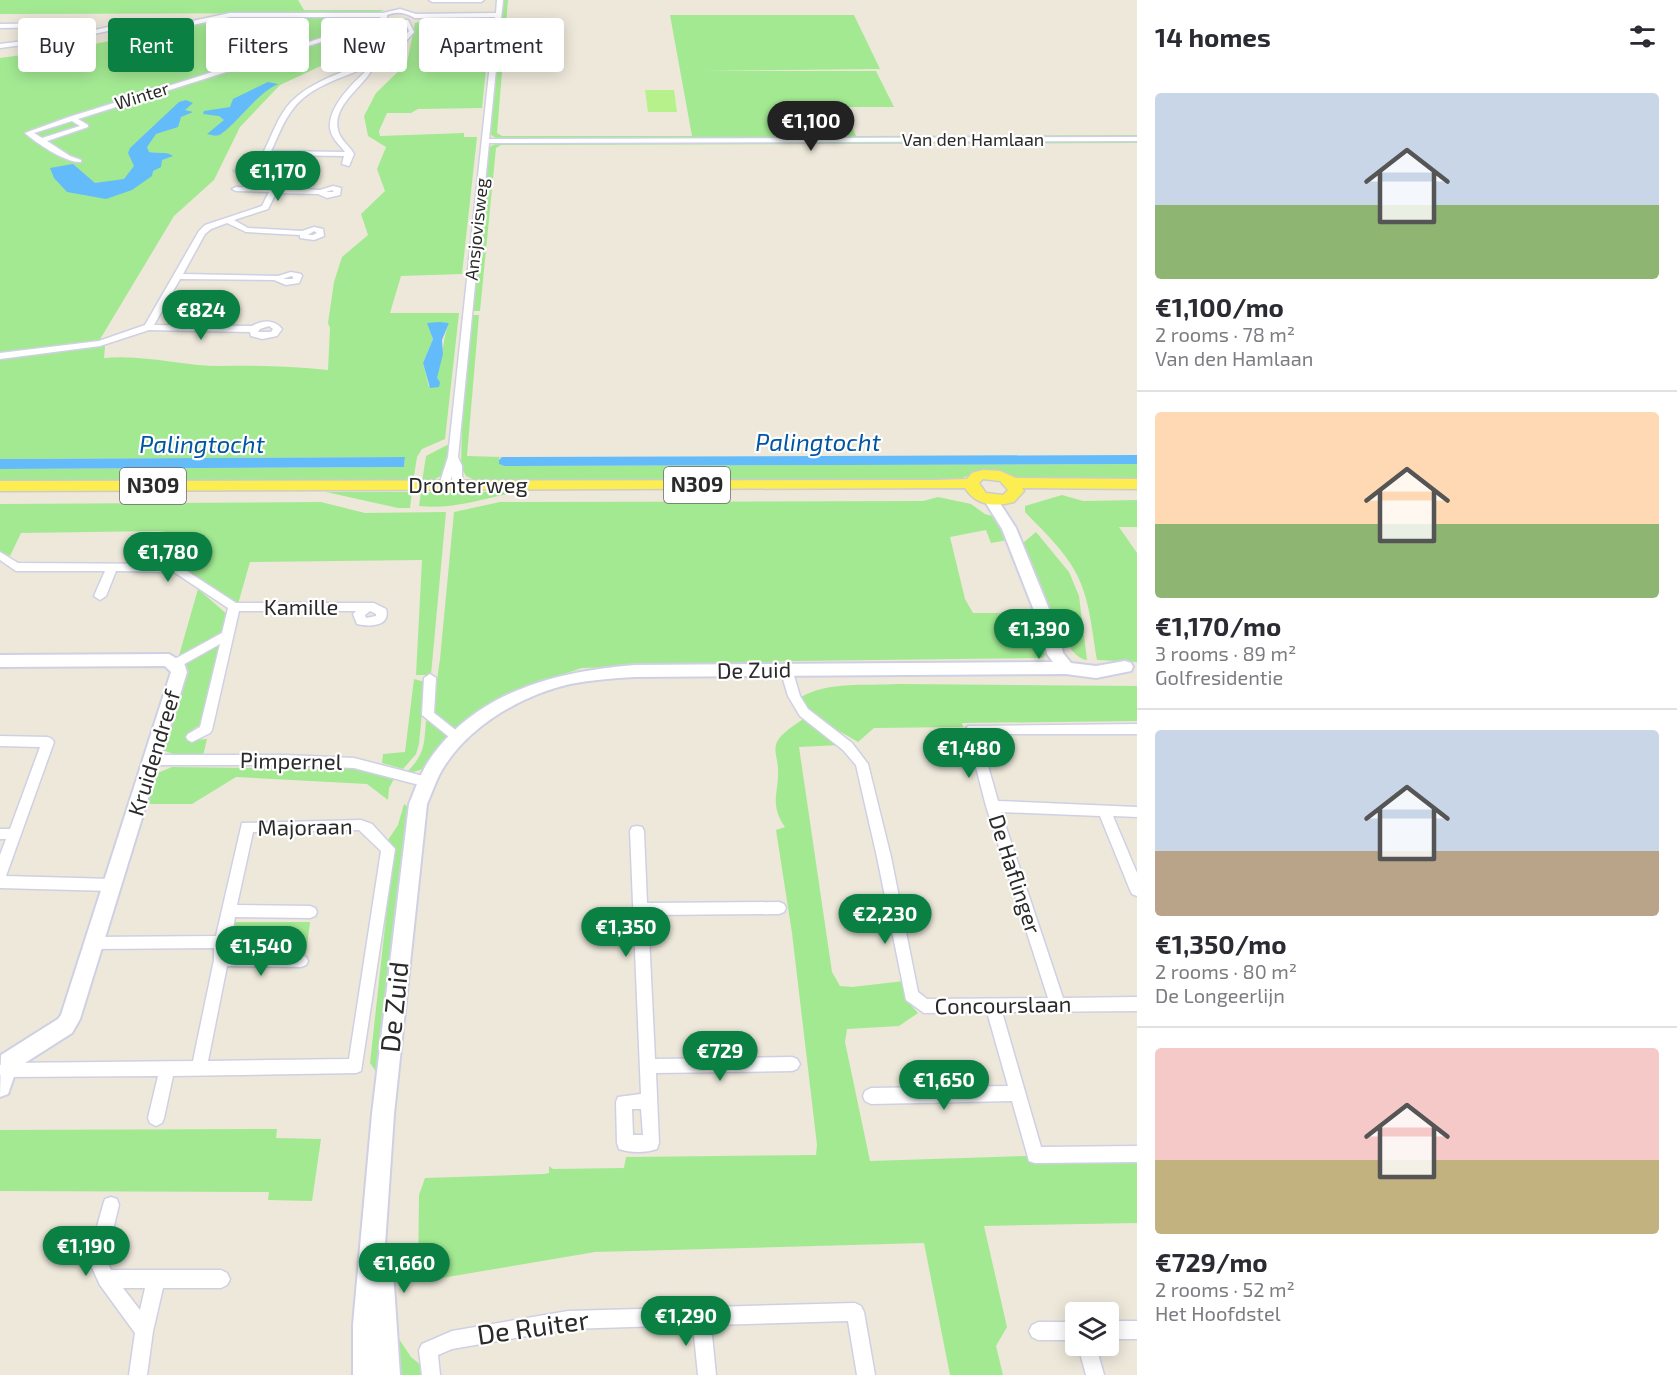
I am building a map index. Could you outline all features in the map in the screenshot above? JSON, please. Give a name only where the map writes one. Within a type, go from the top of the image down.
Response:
[{"type":"main road","name":"N309","points":[[1006,494],[1002,477],[988,474],[977,476],[972,487],[1006,494],[1052,485],[1137,484]]},
{"type":"main road","name":"Dronterweg","points":[[0,486],[936,485],[972,487]]},
{"type":"street","points":[[432,0],[481,0]]},
{"type":"street","name":"Ansjovisweg","points":[[450,485],[457,466],[453,457],[500,0]]},
{"type":"street","points":[[384,17],[401,8],[412,18],[412,31],[407,38]]},
{"type":"street","points":[[96,32],[122,26],[178,26],[230,15],[384,17],[395,22],[412,18],[498,16]]},
{"type":"street","name":"Winter","points":[[41,141],[28,134],[384,17]]},
{"type":"street","points":[[0,27],[18,26]]},
{"type":"street","points":[[0,46],[18,44]]},
{"type":"street","points":[[266,153],[293,104],[314,89],[349,72]]},
{"type":"street","points":[[350,154],[336,136],[334,130],[336,117],[347,93],[368,72]]},
{"type":"street","points":[[41,141],[86,126],[71,118]]},
{"type":"street","name":"Van den Hamlaan","points":[[486,141],[1137,140]]},
{"type":"street","points":[[41,141],[68,158],[79,160]]},
{"type":"street","points":[[266,153],[350,154]]},
{"type":"street","points":[[266,153],[284,172]]},
{"type":"street","points":[[346,164],[350,154]]},
{"type":"street","points":[[238,171],[284,172]]},
{"type":"street","points":[[148,327],[202,233],[208,227],[264,207],[284,172]]},
{"type":"street","points":[[236,189],[321,192]]},
{"type":"street","points":[[228,220],[246,230],[303,233]]},
{"type":"street","points":[[176,276],[279,278]]},
{"type":"street","points":[[0,356],[99,343],[148,327],[254,329]]},
{"type":"street","points":[[1006,494],[999,516],[1009,528],[1052,636],[1055,654],[1066,668]]},
{"type":"street","name":"Kamille","points":[[0,555],[16,567],[176,568],[234,607],[368,607]]},
{"type":"street","points":[[100,596],[112,568]]},
{"type":"street","name":"Kamille","points":[[192,737],[206,730],[234,607]]},
{"type":"street","points":[[175,664],[229,634]]},
{"type":"street","name":"Kruidendreef","points":[[0,661],[154,659],[169,660],[175,664],[179,672],[70,1019],[65,1026],[9,1062],[3,1078],[167,1069]]},
{"type":"street","name":"De Zuid","points":[[366,1375],[365,1325],[383,1114],[418,804],[435,766],[458,738],[480,719],[524,693],[568,679],[596,674],[635,671],[786,669],[1066,668],[1096,672],[1131,667]]},
{"type":"street","name":"Concourslaan","points":[[786,669],[792,693],[798,705],[806,715],[854,751],[862,764],[884,857],[911,995],[924,1006],[1137,1004]]},
{"type":"street","points":[[430,678],[428,715],[458,738]]},
{"type":"street","name":"De Haflinger","points":[[1058,1004],[993,806],[972,729],[1137,729]]},
{"type":"street","points":[[0,741],[48,742],[0,874]]},
{"type":"street","name":"Pimpernel","points":[[152,760],[286,760],[354,763],[427,782]]},
{"type":"street","points":[[993,806],[1137,812]]},
{"type":"street","points":[[1106,812],[1137,890]]},
{"type":"street","name":"Majoraan","points":[[167,1069],[200,1069],[356,1066],[387,849],[386,845],[368,828],[361,825],[247,827],[222,942],[221,960],[200,1069]]},
{"type":"street","points":[[637,831],[649,1101]]},
{"type":"street","points":[[0,834],[15,834]]},
{"type":"street","points":[[0,882],[111,885]]},
{"type":"street","points":[[641,909],[779,908]]},
{"type":"street","points":[[229,911],[310,912]]},
{"type":"street","points":[[95,943],[222,942]]},
{"type":"street","points":[[221,960],[301,961]]},
{"type":"street","points":[[993,1006],[1035,1155],[1137,1154]]},
{"type":"street","points":[[648,1066],[792,1064]]},
{"type":"street","points":[[156,1119],[167,1069]]},
{"type":"street","points":[[871,1096],[1017,1093]]},
{"type":"street","points":[[111,1205],[97,1259],[106,1279],[144,1331]]},
{"type":"street","name":"De Zuid","points":[[376,1215],[386,1322],[387,1375]]},
{"type":"street","points":[[106,1279],[221,1279]]},
{"type":"street","points":[[138,1375],[144,1331],[156,1279]]},
{"type":"street","name":"De Ruiter","points":[[430,1375],[428,1350],[452,1340],[568,1320],[855,1312],[866,1375]]},
{"type":"street","points":[[701,1315],[707,1375]]},
{"type":"street","points":[[1119,1330],[1137,1330]]},
{"type":"street","points":[[1038,1331],[1065,1331]]},
{"type":"street","points":[[1090,1356],[1095,1375]]},
{"type":"green space","points":[[0,0],[298,0],[304,10],[384,10],[376,13],[0,14]]},
{"type":"green space","points":[[503,0],[508,0],[507,18],[501,18]]},
{"type":"green space","points":[[670,15],[854,15],[880,69],[701,71],[876,71],[894,107],[843,107],[856,136],[1137,135],[1137,138],[497,139],[490,134],[496,72],[502,72],[497,133],[502,136],[692,136]]},
{"type":"green space","points":[[375,17],[379,18],[321,18],[321,66],[309,71],[309,18],[227,18]]},
{"type":"green space","points":[[206,22],[206,72],[308,72],[280,85],[240,127],[214,180],[174,216],[99,341],[0,355],[0,58],[18,56],[18,72],[96,72],[96,44],[108,41],[108,72],[194,72],[194,24]]},
{"type":"green space","points":[[419,22],[419,72],[486,72],[482,108],[418,109],[411,113],[387,113],[379,131],[380,136],[464,133],[464,137],[477,137],[462,274],[401,276],[390,313],[459,313],[445,439],[422,449],[417,457],[413,482],[0,483],[0,469],[404,467],[405,457],[0,459],[0,359],[103,344],[104,358],[119,357],[206,365],[328,370],[330,328],[328,323],[334,282],[342,257],[368,235],[361,214],[385,191],[377,169],[386,147],[368,136],[364,116],[376,93],[398,72],[407,72],[415,23]],"holes":[[[449,323],[440,364],[429,387],[423,363],[433,339],[431,331]]]},
{"type":"green space","points":[[645,90],[674,90],[677,112],[648,112]]},
{"type":"green space","points":[[1137,140],[1137,143],[501,145],[496,148],[480,311],[472,311],[489,147],[498,143]]},
{"type":"green space","points":[[472,315],[479,315],[467,456],[502,457],[499,458],[499,464],[504,466],[1137,464],[1137,480],[1019,480],[971,475],[956,480],[476,481],[466,476],[461,467],[462,425]]},
{"type":"green space","points":[[451,443],[441,476],[429,482],[422,482],[426,456]]},
{"type":"green space","points":[[326,492],[412,492],[410,508],[398,508]]},
{"type":"green space","points":[[421,492],[517,492],[456,505],[431,507],[419,506]]},
{"type":"green space","points":[[1062,495],[1083,501],[1137,500],[1137,527],[1119,527],[1137,553],[1137,662],[1097,660],[1092,627],[1081,583],[1059,549],[1025,512],[1025,506]]},
{"type":"green space","points":[[938,497],[971,504],[985,514],[996,517],[1008,540],[991,543],[986,530],[950,537],[965,599],[973,613],[1036,613],[1048,643],[1046,653],[1042,658],[797,661],[582,668],[505,694],[468,720],[458,732],[432,714],[440,659],[454,512],[500,502],[923,501]]},
{"type":"green space","points":[[321,502],[365,513],[446,512],[431,675],[416,675],[422,560],[250,562],[238,604],[227,600],[184,568],[197,556],[204,537],[159,531],[21,533],[10,556],[0,551],[0,504]]},
{"type":"green space","points":[[1036,532],[1069,572],[1079,596],[1087,660],[1078,656],[1068,645],[1049,612],[1033,575],[1023,543]]},
{"type":"green space","points":[[198,589],[229,616],[225,630],[178,659]]},
{"type":"green space","points":[[222,642],[203,723],[192,730],[190,740],[207,739],[203,756],[178,756],[160,749],[184,665]]},
{"type":"green space","points":[[414,679],[425,682],[419,744],[416,754],[403,769],[382,763],[383,754],[405,752]]},
{"type":"green space","points":[[897,684],[1137,686],[1137,721],[962,723],[963,727],[874,728],[858,742],[818,718],[801,697],[823,688],[836,686]]},
{"type":"green space","points":[[803,719],[841,745],[799,747],[832,972],[840,986],[852,987],[904,981],[909,1003],[918,1013],[899,1026],[847,1029],[845,1042],[870,1161],[1027,1156],[1038,1162],[1137,1159],[1137,1223],[984,1226],[1007,1327],[996,1346],[1003,1375],[950,1375],[924,1243],[595,1252],[418,1282],[419,1195],[425,1178],[544,1174],[549,1173],[549,1166],[553,1169],[624,1168],[626,1157],[816,1155],[817,1145],[792,933],[776,830],[785,827],[776,805],[778,769],[776,745],[783,734]]},
{"type":"green space","points":[[426,721],[432,722],[449,738],[423,769],[407,772],[417,760],[422,749]]},
{"type":"green space","points":[[172,767],[353,769],[394,779],[389,788],[388,800],[367,784],[236,777],[192,804],[144,804],[153,775]]},
{"type":"green space","points":[[404,804],[413,811],[381,1079],[370,1063],[393,854],[388,840],[398,825]]},
{"type":"green space","points":[[234,922],[310,922],[306,954],[228,952]]},
{"type":"green space","points":[[277,1129],[276,1138],[321,1139],[312,1201],[268,1200],[269,1192],[0,1191],[0,1130]]},
{"type":"green space","points":[[399,1339],[411,1357],[422,1366],[424,1375],[399,1375]]},
{"type":"water","points":[[268,82],[278,84],[262,94],[221,134],[216,136],[207,134],[224,120],[219,116],[203,114],[204,111],[230,107],[233,99]]},
{"type":"water","points":[[186,100],[193,103],[185,110],[193,112],[181,117],[178,127],[156,134],[147,147],[149,152],[173,156],[162,160],[161,167],[153,171],[152,176],[132,190],[106,199],[67,192],[54,178],[50,168],[73,164],[95,183],[124,179],[134,166],[128,153],[130,148],[179,102]]},
{"type":"water","points":[[427,323],[449,323],[442,340],[443,354],[437,378],[440,382],[439,387],[430,388],[423,363],[433,339]]},
{"type":"water","points":[[1137,455],[1137,464],[504,466],[499,464],[502,457]]},
{"type":"water","points":[[405,457],[404,467],[0,469],[0,459]]},
{"type":"water label","name":"Palingtocht","points":[[818,443]]},
{"type":"water label","name":"Palingtocht","points":[[202,445]]}]
